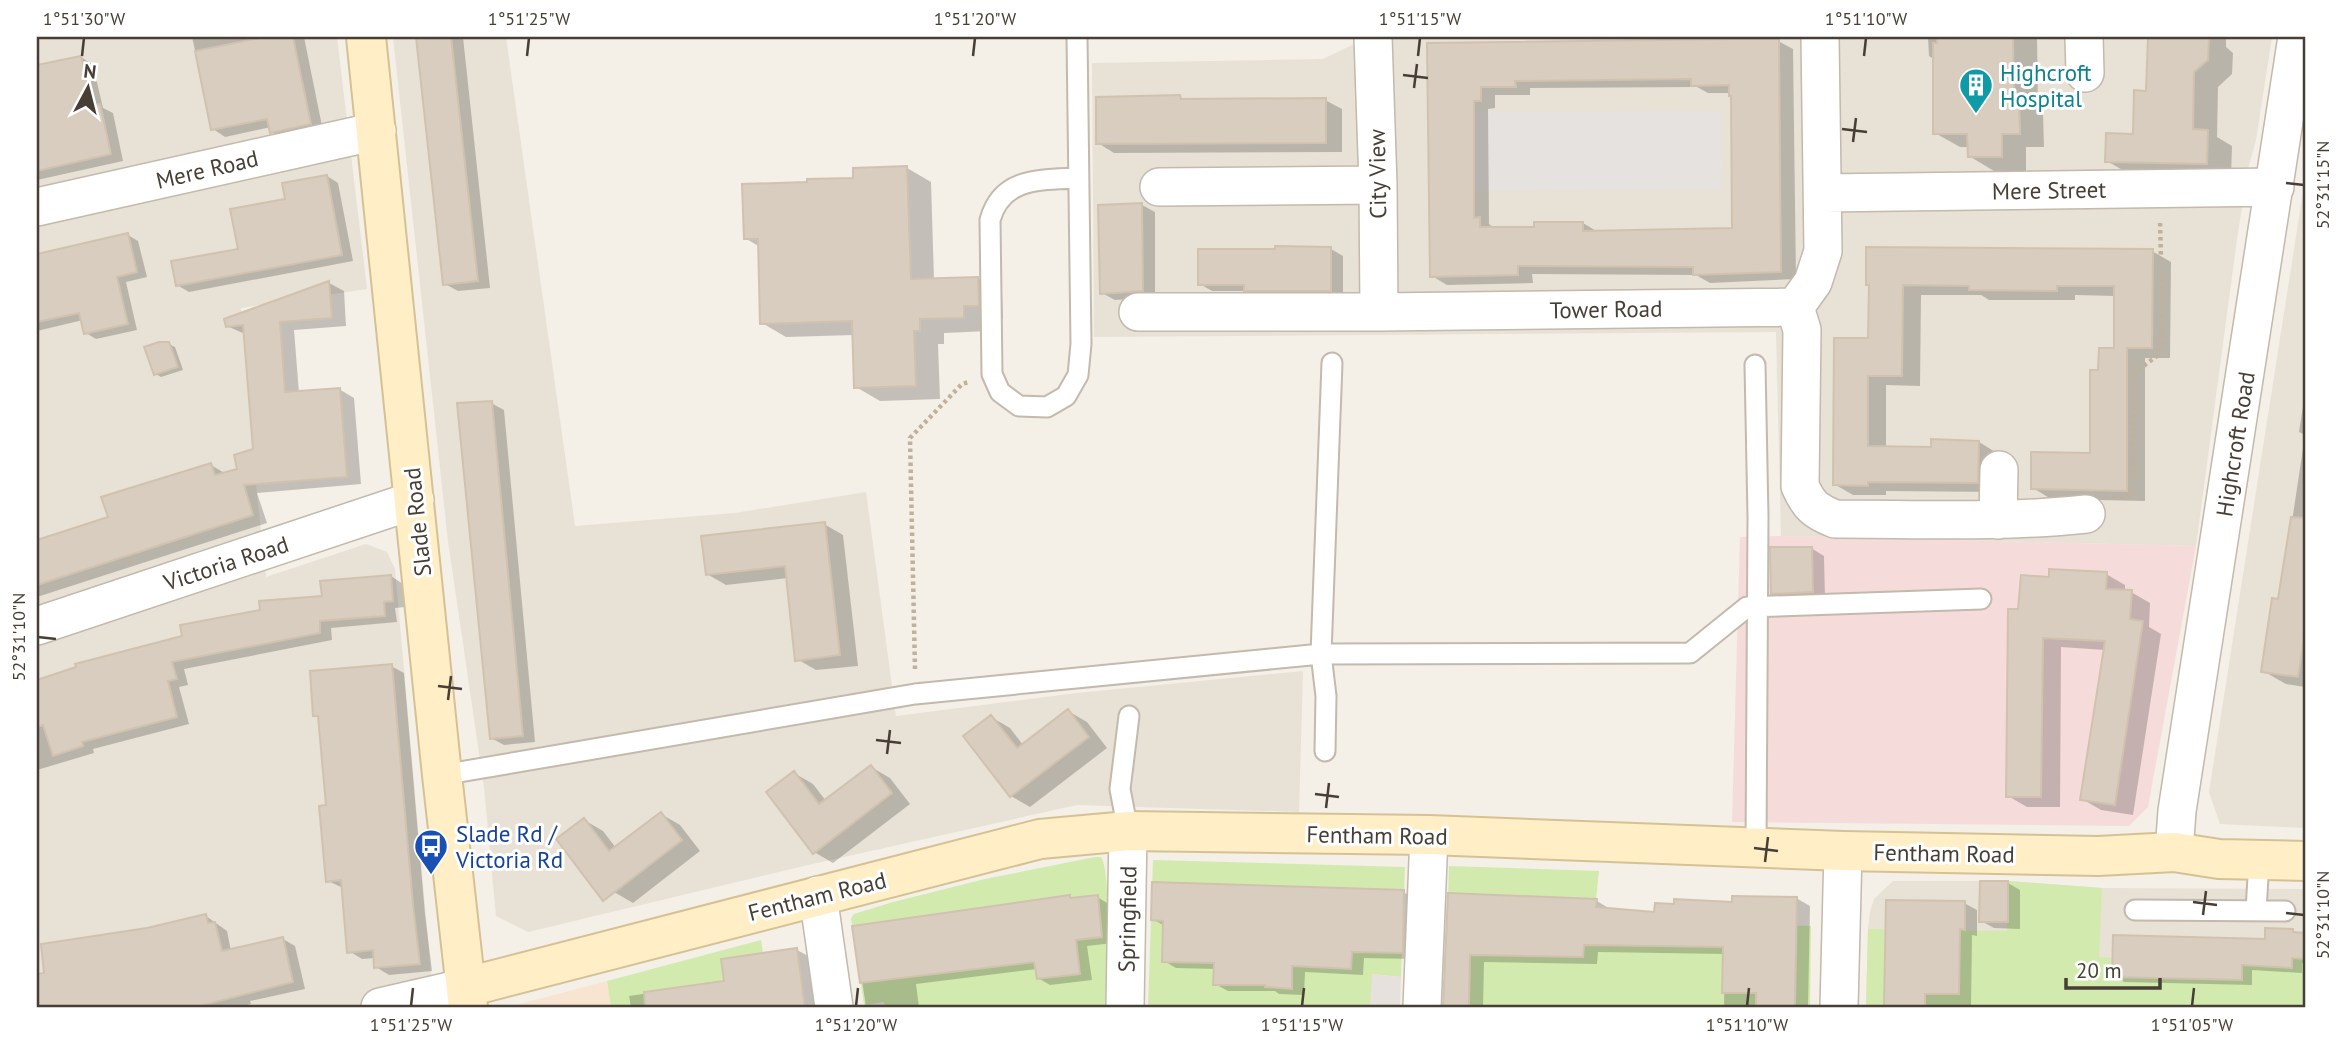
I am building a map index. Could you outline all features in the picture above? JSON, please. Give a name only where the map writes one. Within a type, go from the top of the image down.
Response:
[{"type":"street","name":"Slade Road","points":[[366,37],[442,775],[468,997]]},
{"type":"street","name":"City View","points":[[1373,37],[1378,185],[1378,312]]},
{"type":"street","points":[[1820,37],[1823,251],[1812,282],[1795,307],[1802,330],[1800,486],[1808,503],[1821,513],[1836,519],[1998,520],[2086,514]]},
{"type":"street","points":[[2084,37],[2085,74]]},
{"type":"street","name":"Highcroft Road","points":[[2174,852],[2177,811],[2297,37]]},
{"type":"street","name":"Mere Road","points":[[37,207],[377,131]]},
{"type":"street","points":[[1159,187],[1378,185]]},
{"type":"street","name":"Mere Street","points":[[1823,193],[2275,187]]},
{"type":"street","name":"Tower Road","points":[[1138,312],[1795,307]]},
{"type":"street","points":[[1998,520],[1999,470]]},
{"type":"street","name":"Victoria Road","points":[[37,626],[415,500]]},
{"type":"street","name":"Fentham Road","points":[[468,997],[818,895],[1040,839],[1128,831],[1429,835],[1843,851],[2098,856],[2174,852],[2219,859],[2305,861]]},
{"type":"street","name":"Springfield","points":[[1125,1007],[1128,831]]},
{"type":"street","points":[[1422,1007],[1429,835]]},
{"type":"street","points":[[1839,1007],[1843,851]]},
{"type":"street","points":[[818,895],[835,1007]]},
{"type":"street","points":[[380,1007],[468,997]]},
{"type":"lane","points":[[1077,37],[1081,344],[1078,375],[1066,396],[1047,407],[1019,406],[1000,392],[992,374],[990,220],[994,205],[1018,185],[1041,180],[1077,178]]},
{"type":"lane","points":[[1325,751],[1326,696],[1321,654],[1332,363]]},
{"type":"lane","points":[[1755,365],[1758,517],[1756,848]]},
{"type":"lane","points":[[442,775],[915,694],[1321,654],[1690,653],[1747,607],[1982,599]]},
{"type":"lane","points":[[1128,831],[1119,789],[1129,716]]},
{"type":"lane","points":[[2256,911],[2259,860]]},
{"type":"lane","points":[[2135,910],[2285,911]]},
{"type":"path","points":[[2086,514],[2091,497],[2132,496],[2135,372],[2157,356],[2163,341],[2158,189]]},
{"type":"path","points":[[915,694],[910,438],[962,384],[992,374]]},
{"type":"shaded area","points":[[37,37],[337,37],[367,289],[241,308],[256,484],[266,577],[366,544],[387,552],[395,569],[434,1007],[37,1007]]},
{"type":"shaded area","points":[[393,37],[506,37],[575,526],[735,513],[866,492],[896,716],[1077,693],[1303,671],[1299,812],[1077,805],[808,865],[528,932],[496,916],[484,787],[448,541]]},
{"type":"shaded area","points":[[1369,37],[2272,37],[2237,239],[2196,546],[1781,536],[1776,332],[1094,337],[1092,63],[1323,59]]},
{"type":"shaded area","points":[[1721,111],[1722,189],[1474,191],[1474,112]]},
{"type":"shaded area","points":[[2305,179],[2305,828],[2220,824],[2209,792]]},
{"type":"shaded area","points":[[1740,537],[2196,546],[2148,807],[2129,826],[1732,822]]},
{"type":"shaded area","points":[[1893,881],[2008,881],[2102,888],[2305,889],[2305,1007],[1866,1007],[1870,912],[1874,899]]},
{"type":"shaded area","points":[[1371,974],[1401,977],[1400,1007],[1370,1007]]},
{"type":"shaded area","points":[[607,981],[611,1007],[511,1007],[520,1004]]},
{"type":"green space","points":[[1101,857],[1107,884],[1105,1007],[885,1007],[884,1002],[864,1005],[851,918],[854,914],[985,879]]},
{"type":"green space","points":[[1153,860],[1405,867],[1401,977],[1372,974],[1370,1007],[1148,1007]]},
{"type":"green space","points":[[1449,866],[1599,871],[1591,945],[1698,946],[1723,923],[1811,926],[1810,1007],[1469,1007],[1470,963],[1452,962],[1451,973],[1442,973],[1447,930]]},
{"type":"green space","points":[[2008,881],[2102,888],[2099,957],[2112,958],[2112,977],[2241,980],[2242,963],[2291,968],[2292,958],[2305,959],[2305,1007],[1866,1007],[1868,929],[2007,931]]},
{"type":"green space","points":[[761,940],[771,1007],[611,1007],[607,981]]},
{"type":"building","points":[[265,37],[293,37],[311,124],[270,133],[267,119],[211,130],[195,51]]},
{"type":"building","points":[[416,37],[451,37],[478,281],[443,285]]},
{"type":"building","name":"Highcroft Hospital","points":[[1937,37],[2013,37],[2014,96],[2019,96],[2020,134],[2002,134],[2002,157],[1968,157],[1967,134],[1933,134],[1933,43],[1937,43]]},
{"type":"building","name":"Highcroft Hospital","points":[[2148,37],[2209,37],[2208,60],[2194,72],[2193,129],[2208,130],[2207,164],[2105,162],[2106,133],[2133,134],[2134,90],[2146,91]]},
{"type":"building","points":[[1779,39],[1781,272],[1693,275],[1693,267],[1518,266],[1518,275],[1430,277],[1427,43]],"holes":[[[1691,79],[1691,86],[1729,85],[1732,228],[1583,231],[1583,222],[1534,222],[1534,227],[1480,227],[1480,217],[1474,218],[1474,101],[1481,101],[1481,87],[1516,87],[1515,81]]]},
{"type":"building","points":[[81,56],[93,106],[100,104],[111,154],[37,171],[37,65]]},
{"type":"building","points":[[1180,95],[1181,99],[1326,98],[1326,143],[1096,144],[1096,97]]},
{"type":"building","points":[[907,166],[911,279],[978,277],[979,306],[964,306],[964,318],[920,319],[920,331],[914,331],[916,386],[854,388],[852,321],[760,324],[758,239],[744,239],[742,184],[853,178],[853,168]]},
{"type":"building","points":[[327,175],[342,255],[176,286],[171,261],[238,249],[230,209],[285,199],[282,183]]},
{"type":"building","points":[[1142,203],[1143,291],[1100,294],[1098,205]]},
{"type":"building","points":[[128,233],[137,272],[117,277],[128,324],[84,334],[79,313],[37,322],[37,254]]},
{"type":"building","points":[[1275,246],[1331,247],[1331,291],[1244,291],[1244,285],[1198,285],[1198,249],[1275,249]]},
{"type":"building","points":[[1866,247],[2153,249],[2152,348],[2127,348],[2127,491],[2031,489],[2031,452],[2090,453],[2090,370],[2098,370],[2099,348],[2114,348],[2114,286],[2057,286],[2057,291],[1969,290],[1969,286],[1903,285],[1902,376],[1868,376],[1868,446],[1931,447],[1931,439],[1979,441],[1978,483],[1868,482],[1868,486],[1833,485],[1834,338],[1868,338],[1869,285],[1866,285]]},
{"type":"building","points":[[329,281],[332,318],[280,322],[285,392],[340,388],[347,477],[244,485],[253,515],[37,585],[37,540],[108,517],[101,497],[211,463],[215,475],[237,469],[234,455],[253,449],[243,325],[226,327],[224,319]]},
{"type":"building","points":[[169,342],[178,367],[154,375],[144,347]]},
{"type":"building","points":[[492,401],[523,736],[490,739],[457,403]]},
{"type":"building","points":[[2291,517],[2305,518],[2305,632],[2298,677],[2261,672],[2272,598],[2278,599]]},
{"type":"building","points":[[825,522],[840,655],[795,661],[785,566],[706,575],[701,536]]},
{"type":"building","points":[[1770,547],[1812,547],[1813,592],[1771,594]]},
{"type":"building","points":[[2049,569],[2107,572],[2106,589],[2132,590],[2130,619],[2143,621],[2115,805],[2080,800],[2105,641],[2043,638],[2041,797],[2006,797],[2008,609],[2018,609],[2021,575],[2049,577]]},
{"type":"building","points":[[391,575],[393,601],[384,602],[385,616],[320,621],[320,633],[172,662],[177,679],[168,681],[177,717],[82,742],[83,746],[53,756],[43,725],[37,727],[37,680],[76,667],[75,664],[182,636],[180,625],[260,610],[259,601],[322,596],[320,581]]},
{"type":"building","points":[[392,664],[420,964],[374,968],[373,950],[347,953],[341,880],[326,882],[319,806],[326,805],[318,716],[313,716],[310,671]]},
{"type":"building","points":[[1068,709],[1089,737],[1010,797],[963,736],[991,715],[1017,748]]},
{"type":"building","points":[[871,765],[892,793],[813,854],[766,792],[794,771],[819,804]]},
{"type":"building","points":[[661,812],[682,840],[603,901],[556,839],[584,818],[609,851]]},
{"type":"building","points":[[1980,881],[2008,881],[2008,922],[1979,922]]},
{"type":"building","points":[[1152,882],[1404,890],[1403,953],[1352,952],[1351,969],[1292,966],[1292,989],[1265,985],[1213,985],[1214,963],[1162,962],[1163,921],[1151,920]]},
{"type":"building","points":[[1448,893],[1597,899],[1596,907],[1654,912],[1655,903],[1674,904],[1674,899],[1732,902],[1732,896],[1797,897],[1795,1007],[1756,1007],[1756,993],[1722,993],[1723,947],[1584,945],[1583,957],[1470,955],[1469,1007],[1443,1007]]},
{"type":"building","points":[[1070,895],[1070,898],[1098,895],[1102,937],[1076,940],[1080,974],[1037,979],[1034,962],[860,983],[852,926]]},
{"type":"building","points":[[1886,900],[1965,901],[1965,930],[1960,929],[1959,994],[1925,994],[1925,1007],[1884,1007]]},
{"type":"building","points":[[206,914],[208,923],[215,922],[222,951],[283,937],[293,982],[196,1007],[37,1007],[37,974],[44,973],[41,944],[147,928]]},
{"type":"building","points":[[2265,928],[2293,929],[2293,932],[2305,933],[2305,959],[2292,958],[2292,968],[2242,965],[2242,980],[2112,977],[2113,935],[2265,939]]},
{"type":"building","points":[[797,948],[805,1007],[645,1007],[644,992],[724,981],[721,959]]},
{"type":"place","name":"Highcroft Hospital","points":[[1976,115]]},
{"type":"place","name":"Slade Rd / Victoria Rd","points":[[431,876]]}]
